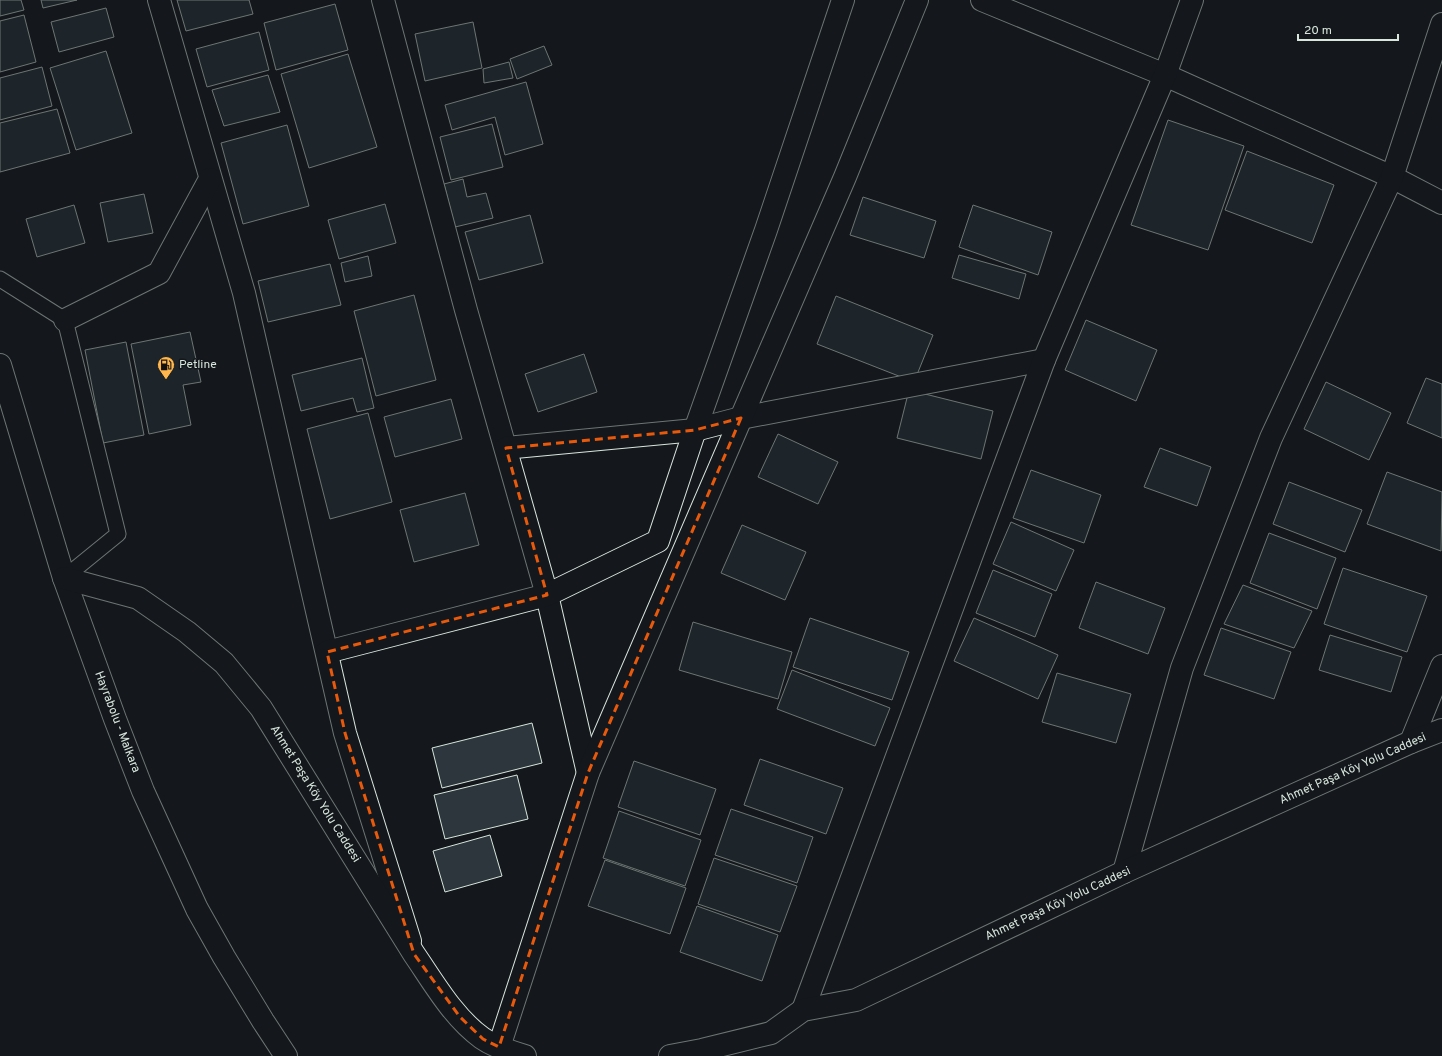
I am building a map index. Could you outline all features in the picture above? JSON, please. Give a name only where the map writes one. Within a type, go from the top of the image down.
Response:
[{"type":"street","points":[[159,0],[244,293],[345,733],[414,954]]},
{"type":"street","points":[[383,0],[466,310],[547,595],[588,773]]},
{"type":"street","points":[[327,652],[547,595],[658,541],[695,430],[766,230],[843,0]]},
{"type":"street","points":[[499,1047],[588,773],[845,177],[917,0]]},
{"type":"street","points":[[982,0],[1165,75],[1392,177],[1442,203]]},
{"type":"street","points":[[803,1010],[1044,360],[1165,75],[1192,0]]},
{"type":"street","points":[[1124,872],[1182,668],[1271,438],[1392,177],[1442,24]]},
{"type":"street","points":[[65,320],[159,273],[210,179]]},
{"type":"street","points":[[506,448],[695,430],[741,418],[1044,360]]},
{"type":"street","name":"Hayrabolu - Malkara","points":[[0,365],[64,578],[135,769],[178,868],[198,909],[224,957],[286,1056]]},
{"type":"street","name":"Ahmet Paşa Köy Yolu Caddesi","points":[[64,578],[138,598],[187,632],[224,662],[261,708],[438,990],[460,1017],[483,1039],[508,1052],[525,1056]]},
{"type":"street","points":[[1411,742],[1442,666]]},
{"type":"street","name":"Ahmet Paşa Köy Yolu Caddesi","points":[[670,1056],[702,1050],[771,1033],[803,1010],[856,1000],[1124,872],[1411,742],[1442,730]]},
{"type":"lane","points":[[0,279],[65,320],[118,534],[64,578]]},
{"type":"highlighted area","points":[[741,418],[588,773],[499,1047],[483,1039],[460,1017],[414,954],[345,733],[327,652],[547,595],[506,448],[695,430]]},
{"type":"building","points":[[0,0],[21,0],[24,10],[0,16]]},
{"type":"building","points":[[41,0],[77,0],[43,8]]},
{"type":"building","points":[[177,0],[249,0],[253,14],[186,31]]},
{"type":"building","points":[[335,4],[348,50],[276,70],[264,23]]},
{"type":"building","points":[[106,8],[114,37],[59,52],[51,22]]},
{"type":"building","points":[[24,15],[36,62],[0,72],[0,21]]},
{"type":"building","points":[[473,22],[482,68],[425,81],[415,34]]},
{"type":"building","points":[[259,32],[269,70],[207,87],[196,49]]},
{"type":"building","points":[[544,46],[552,65],[517,79],[510,59]]},
{"type":"building","points":[[106,51],[132,133],[76,150],[50,68]]},
{"type":"building","points":[[348,54],[377,147],[309,168],[281,74]]},
{"type":"building","points":[[509,62],[513,78],[484,83],[483,69]]},
{"type":"building","points":[[42,67],[52,106],[0,120],[0,78]]},
{"type":"building","points":[[268,75],[280,112],[224,126],[212,90]]},
{"type":"building","points":[[526,82],[543,144],[505,155],[495,117],[452,130],[445,105]]},
{"type":"building","points":[[57,109],[70,153],[0,172],[0,123]]},
{"type":"building","points":[[1168,120],[1244,146],[1208,250],[1131,225]]},
{"type":"building","points":[[492,124],[503,167],[451,180],[440,137]]},
{"type":"building","points":[[287,125],[309,206],[243,224],[221,143]]},
{"type":"building","points":[[1247,151],[1334,185],[1312,243],[1225,210]]},
{"type":"building","points":[[463,179],[467,197],[486,193],[493,218],[455,227],[444,184]]},
{"type":"building","points":[[144,194],[153,233],[108,242],[100,203]]},
{"type":"building","points":[[863,197],[936,221],[924,258],[850,235]]},
{"type":"building","points":[[385,204],[396,243],[339,259],[328,220]]},
{"type":"building","points":[[74,205],[85,243],[37,257],[26,219]]},
{"type":"building","points":[[973,205],[1052,232],[1038,275],[959,247]]},
{"type":"building","points":[[530,215],[543,263],[479,280],[465,232]]},
{"type":"building","points":[[959,255],[1026,274],[1019,299],[952,278]]},
{"type":"building","points":[[368,256],[372,276],[345,282],[341,263]]},
{"type":"building","points":[[330,264],[341,305],[268,322],[258,281]]},
{"type":"building","points":[[414,295],[436,380],[376,396],[354,311]]},
{"type":"building","points":[[836,296],[933,335],[914,382],[817,344]]},
{"type":"building","points":[[1086,320],[1157,350],[1136,401],[1065,370]]},
{"type":"building","points":[[190,332],[201,382],[183,385],[191,425],[149,434],[131,344]]},
{"type":"building","points":[[126,342],[144,435],[103,443],[85,350]]},
{"type":"building","points":[[584,354],[597,392],[538,412],[525,374]]},
{"type":"building","points":[[362,358],[374,408],[357,412],[353,398],[301,411],[292,375]]},
{"type":"building","points":[[1426,378],[1442,384],[1442,438],[1407,423]]},
{"type":"building","points":[[1326,382],[1391,413],[1369,460],[1304,429]]},
{"type":"building","points":[[909,390],[993,411],[981,459],[897,438]]},
{"type":"building","points":[[451,399],[462,439],[395,457],[384,417]]},
{"type":"building","points":[[368,413],[392,502],[330,519],[307,429]]},
{"type":"building","points":[[778,434],[838,462],[818,504],[758,477]]},
{"type":"building","points":[[1160,448],[1211,467],[1197,506],[1144,487]]},
{"type":"building","points":[[1031,470],[1101,495],[1084,543],[1013,518]]},
{"type":"building","points":[[1387,472],[1442,492],[1441,551],[1367,524]]},
{"type":"building","points":[[1289,482],[1362,510],[1345,552],[1273,524]]},
{"type":"building","points":[[465,493],[479,545],[414,562],[400,510]]},
{"type":"building","points":[[1011,522],[1074,550],[1056,591],[993,564]]},
{"type":"building","points":[[742,525],[806,552],[785,600],[721,573]]},
{"type":"building","points":[[1269,533],[1336,558],[1317,609],[1250,583]]},
{"type":"building","points":[[1343,568],[1427,596],[1407,652],[1324,624]]},
{"type":"building","points":[[993,570],[1052,594],[1035,637],[976,613]]},
{"type":"building","points":[[1096,582],[1165,608],[1148,654],[1079,628]]},
{"type":"building","points":[[1243,585],[1312,611],[1294,648],[1224,624]]},
{"type":"building","points":[[810,618],[909,652],[892,700],[793,667]]},
{"type":"building","points":[[974,618],[1058,655],[1038,699],[954,661]]},
{"type":"building","points":[[693,622],[792,652],[778,699],[679,670]]},
{"type":"building","points":[[1221,628],[1291,652],[1274,699],[1204,675]]},
{"type":"building","points":[[1330,635],[1402,657],[1391,692],[1319,670]]},
{"type":"building","points":[[792,670],[890,708],[875,746],[777,709]]},
{"type":"building","points":[[1057,673],[1131,694],[1116,743],[1042,722]]},
{"type":"building","points":[[532,723],[542,763],[442,788],[432,748]]},
{"type":"building","points":[[760,759],[843,788],[826,834],[744,805]]},
{"type":"building","points":[[634,761],[716,789],[700,835],[618,807]]},
{"type":"building","points":[[517,775],[528,819],[445,839],[434,795]]},
{"type":"building","points":[[731,809],[813,837],[797,883],[715,855]]},
{"type":"building","points":[[619,811],[701,840],[685,886],[603,858]]},
{"type":"building","points":[[490,835],[502,876],[445,892],[433,851]]},
{"type":"building","points":[[714,858],[797,886],[780,932],[698,904]]},
{"type":"building","points":[[605,860],[686,888],[670,934],[588,906]]},
{"type":"building","points":[[697,906],[778,935],[762,981],[680,952]]},
{"type":"place","name":"Petline","points":[[166,380]]}]
